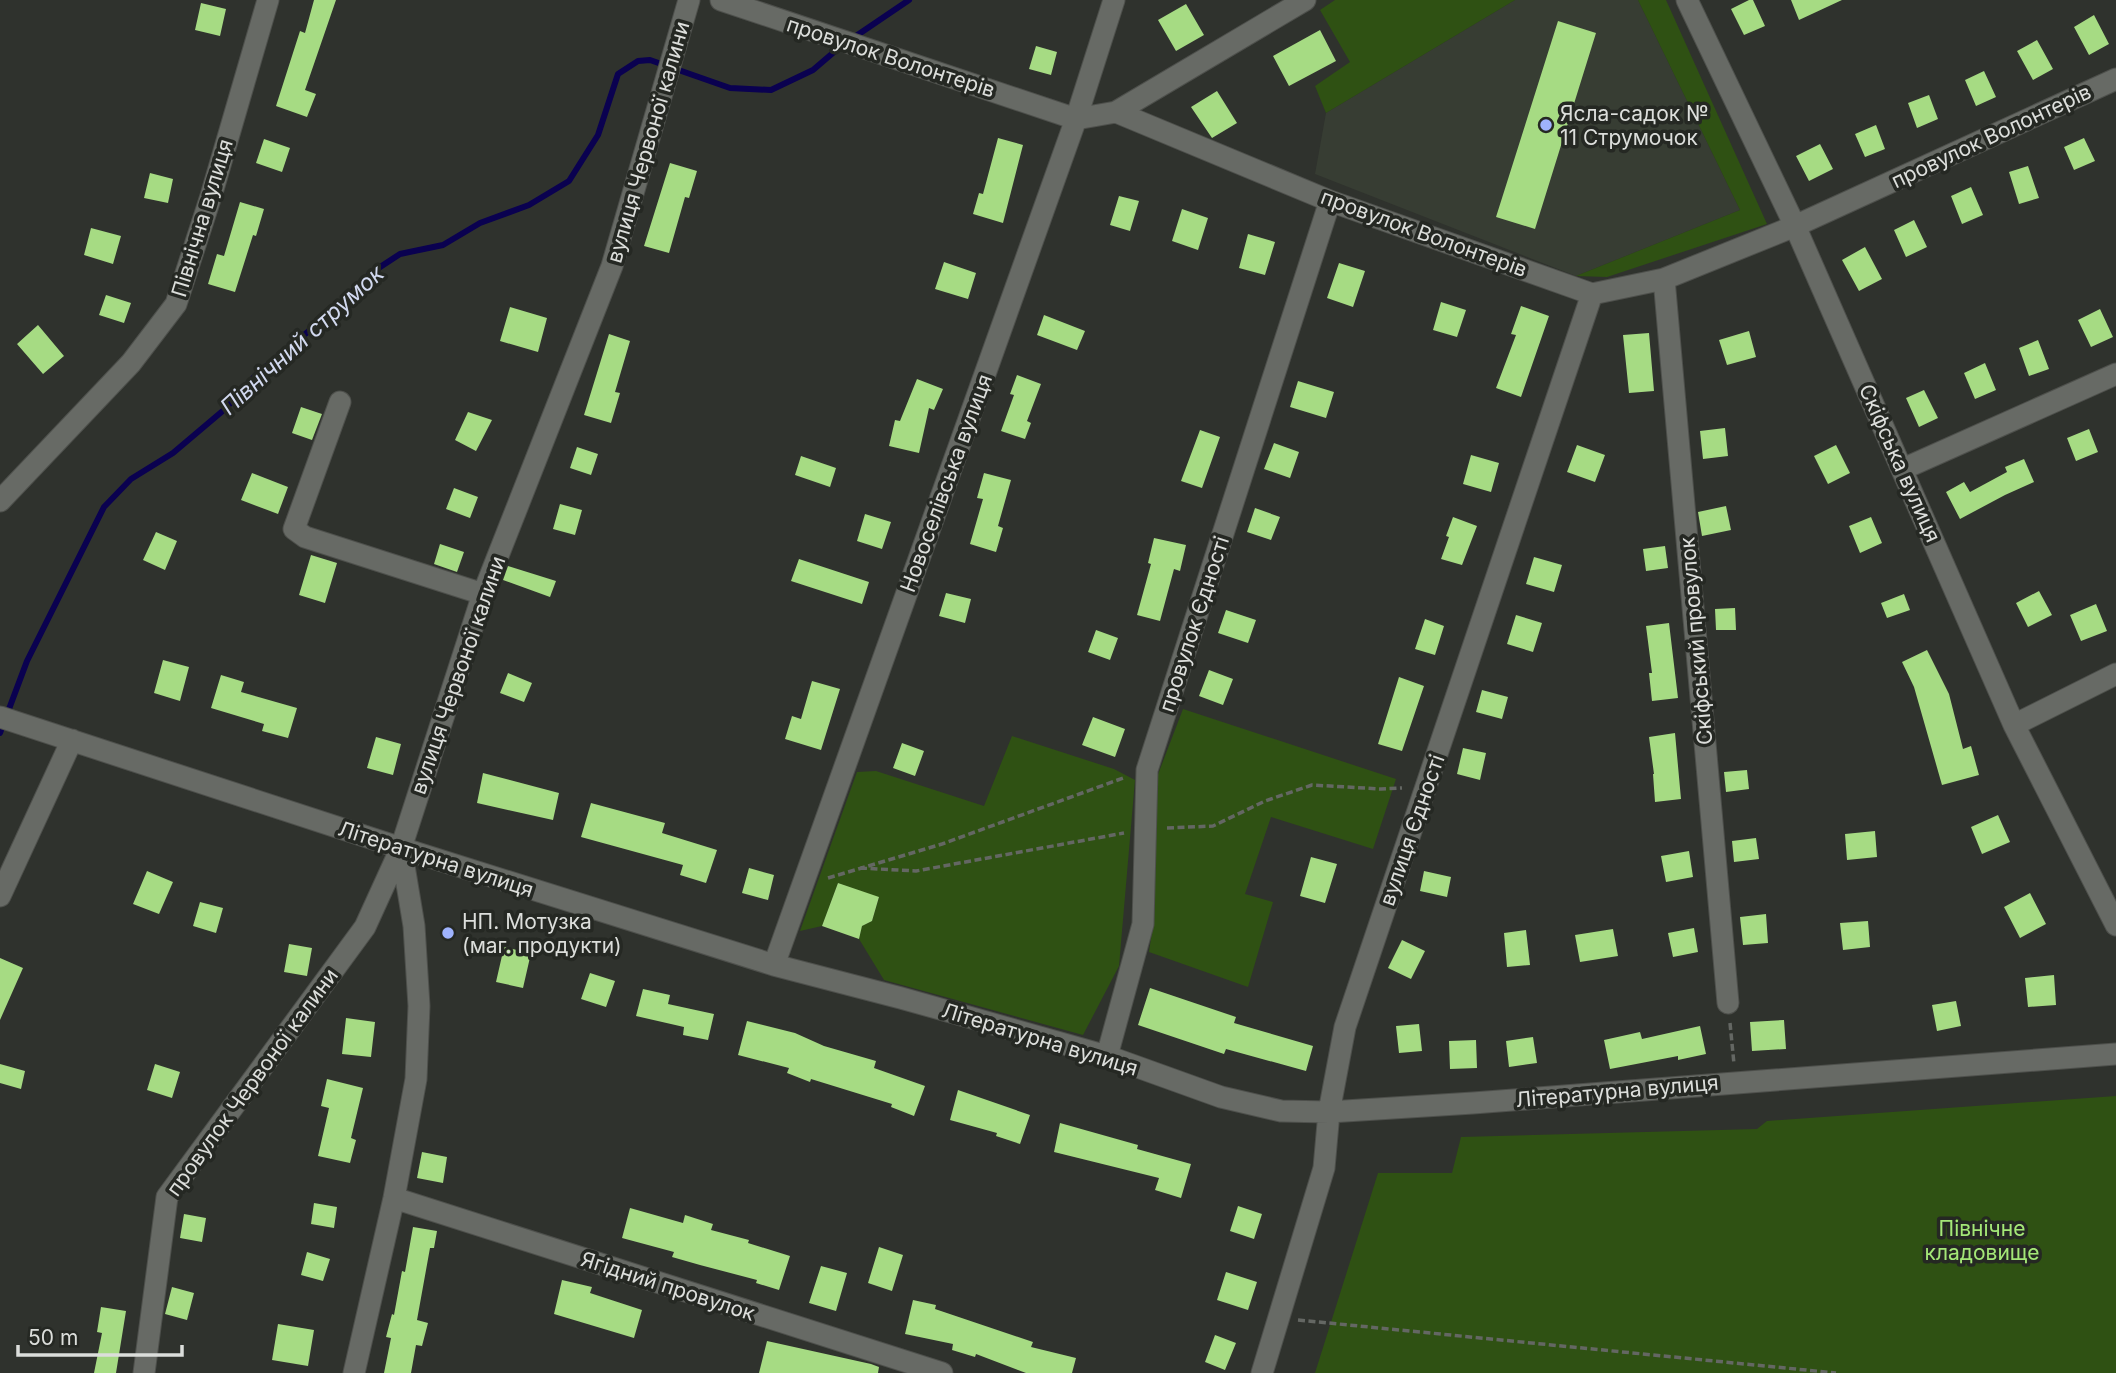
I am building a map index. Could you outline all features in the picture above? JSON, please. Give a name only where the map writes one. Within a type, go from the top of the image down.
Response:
[{"type":"street","name":"Північна вулиця","points":[[0,501],[131,363],[176,304],[211,196],[268,0]]},
{"type":"street","name":"вулиця Червоної калини","points":[[355,1373],[394,1198],[416,1079],[419,1006],[414,926],[401,848],[483,594],[612,266],[690,0]]},
{"type":"street","name":"провулок Волонтерів","points":[[721,0],[1076,119],[1116,112],[1331,201],[1592,294],[1664,279],[1795,226],[2116,79]]},
{"type":"street","name":"Новоселівська вулиця","points":[[774,965],[1076,119],[1114,0]]},
{"type":"street","points":[[1116,112],[1305,0]]},
{"type":"street","name":"Скіфська вулиця","points":[[1687,0],[1795,226],[2014,725],[2116,925]]},
{"type":"street","name":"провулок Єдності","points":[[1107,1056],[1143,924],[1147,770],[1331,201]]},
{"type":"street","name":"Скіфський провулок","points":[[1664,279],[1728,1003]]},
{"type":"street","name":"вулиця Єдності","points":[[1262,1373],[1324,1168],[1329,1112],[1345,1027],[1592,294]]},
{"type":"street","points":[[1903,469],[2116,374]]},
{"type":"street","points":[[340,402],[294,528],[305,537],[483,594]]},
{"type":"street","points":[[2014,725],[2116,674]]},
{"type":"street","name":"Літературна вулиця","points":[[0,717],[401,848],[774,965],[1107,1056],[1221,1097],[1281,1111],[1329,1112],[2116,1054]]},
{"type":"street","points":[[0,896],[72,740]]},
{"type":"street","name":"провулок Червоної калини","points":[[144,1373],[167,1197],[365,927],[401,848]]},
{"type":"street","name":"Ягідний провулок","points":[[394,1198],[942,1373]]},
{"type":"path","points":[[803,886],[942,844],[1147,770]]},
{"type":"path","points":[[860,869],[916,871],[1146,829],[1213,826],[1265,802],[1312,785],[1409,788],[1430,776]]},
{"type":"path","points":[[1728,1003],[1736,1082]]},
{"type":"path","points":[[1278,1318],[1836,1373]]},
{"type":"shaded area","points":[[1515,0],[1638,0],[1740,210],[1576,276],[1315,174],[1326,113]]},
{"type":"green space","points":[[1335,0],[1515,0],[1326,113],[1315,86],[1350,62],[1320,10]]},
{"type":"green space","points":[[1638,0],[1666,0],[1767,224],[1607,277],[1576,276],[1740,210]]},
{"type":"green space","points":[[1183,709],[1396,779],[1373,849],[1271,817],[1245,894],[1273,902],[1248,987],[1149,952],[1153,925],[1157,777]]},
{"type":"green space","points":[[1012,736],[1114,769],[1135,780],[1119,966],[1083,1035],[884,980],[859,939],[862,926],[872,921],[879,898],[838,883],[822,926],[800,931],[857,772],[876,771],[984,806]]},
{"type":"green space","name":"Північне кладовище","points":[[2116,1096],[2116,1373],[1315,1373],[1378,1173],[1452,1173],[1461,1137],[1757,1129],[1767,1121]]},
{"type":"building","points":[[314,0],[336,0],[305,90],[316,94],[307,117],[276,106],[300,31],[305,33]]},
{"type":"building","points":[[1753,0],[1765,26],[1744,35],[1731,9]]},
{"type":"building","points":[[1791,0],[1842,0],[1799,20]]},
{"type":"building","points":[[201,3],[226,9],[220,36],[195,30]]},
{"type":"building","points":[[1186,4],[1204,35],[1176,51],[1158,20]]},
{"type":"building","points":[[2094,15],[2109,44],[2089,55],[2074,27]]},
{"type":"building","name":"Ясла-садок № 11 Струмочок","points":[[1558,21],[1596,33],[1535,229],[1496,217]]},
{"type":"building","points":[[1320,30],[1336,61],[1289,86],[1273,56]]},
{"type":"building","points":[[2037,40],[2053,69],[2033,80],[2017,51]]},
{"type":"building","points":[[1036,46],[1057,52],[1051,75],[1029,69]]},
{"type":"building","points":[[1984,71],[1996,97],[1976,106],[1965,80]]},
{"type":"building","points":[[1217,91],[1237,123],[1212,138],[1191,107]]},
{"type":"building","points":[[1929,95],[1938,119],[1917,128],[1908,103]]},
{"type":"building","points":[[1876,125],[1885,149],[1865,157],[1855,134]]},
{"type":"building","points":[[998,138],[1023,145],[1003,223],[973,214],[979,193],[983,194]]},
{"type":"building","points":[[2084,138],[2095,161],[2074,170],[2064,147]]},
{"type":"building","points":[[264,139],[290,148],[282,172],[256,163]]},
{"type":"building","points":[[1820,144],[1833,169],[1809,181],[1796,156]]},
{"type":"building","points":[[670,163],[697,171],[689,198],[685,197],[669,253],[644,246]]},
{"type":"building","points":[[2028,166],[2039,198],[2019,204],[2009,172]]},
{"type":"building","points":[[150,173],[173,179],[168,203],[144,198]]},
{"type":"building","points":[[1971,187],[1983,215],[1962,224],[1951,196]]},
{"type":"building","points":[[1119,196],[1139,201],[1130,231],[1110,225]]},
{"type":"building","points":[[240,202],[264,209],[235,292],[208,284],[217,254],[224,256]]},
{"type":"building","points":[[1182,209],[1208,218],[1198,250],[1172,241]]},
{"type":"building","points":[[1914,220],[1927,247],[1906,257],[1894,230]]},
{"type":"building","points":[[91,228],[121,236],[113,264],[84,255]]},
{"type":"building","points":[[1248,234],[1275,242],[1265,275],[1239,268]]},
{"type":"building","points":[[1865,247],[1882,279],[1859,291],[1842,260]]},
{"type":"building","points":[[944,262],[976,273],[968,299],[935,289]]},
{"type":"building","points":[[1339,263],[1365,271],[1353,307],[1327,298]]},
{"type":"building","points":[[106,295],[131,303],[124,323],[99,315]]},
{"type":"building","points":[[1441,302],[1466,310],[1457,337],[1433,330]]},
{"type":"building","points":[[1521,306],[1549,316],[1521,397],[1496,388],[1516,335],[1511,334]]},
{"type":"building","points":[[510,307],[547,318],[538,352],[500,341]]},
{"type":"building","points":[[2100,309],[2113,337],[2091,347],[2078,320]]},
{"type":"building","points":[[1044,315],[1085,331],[1077,350],[1037,335]]},
{"type":"building","points":[[38,325],[64,356],[43,374],[17,344]]},
{"type":"building","points":[[1749,331],[1756,357],[1727,365],[1719,340]]},
{"type":"building","points":[[1649,333],[1654,391],[1629,393],[1623,335]]},
{"type":"building","points":[[609,334],[630,341],[615,392],[620,393],[611,423],[584,415]]},
{"type":"building","points":[[2038,340],[2049,369],[2029,376],[2019,348]]},
{"type":"building","points":[[1985,363],[1996,390],[1975,399],[1964,373]]},
{"type":"building","points":[[1017,375],[1041,384],[1027,421],[1031,423],[1025,439],[1001,431],[1014,395],[1010,394]]},
{"type":"building","points":[[917,379],[943,389],[934,410],[929,408],[919,453],[889,446],[895,420],[900,421]]},
{"type":"building","points":[[1298,381],[1334,392],[1326,418],[1290,407]]},
{"type":"building","points":[[1924,390],[1938,418],[1919,427],[1906,398]]},
{"type":"building","points":[[301,407],[322,414],[312,440],[292,433]]},
{"type":"building","points":[[468,412],[492,420],[476,451],[455,440]]},
{"type":"building","points":[[1725,428],[1728,456],[1703,459],[1700,431]]},
{"type":"building","points":[[2089,429],[2098,452],[2076,461],[2067,438]]},
{"type":"building","points":[[1200,430],[1220,437],[1202,488],[1181,481]]},
{"type":"building","points":[[1274,443],[1299,452],[1290,478],[1264,469]]},
{"type":"building","points":[[1577,445],[1605,455],[1595,482],[1567,472]]},
{"type":"building","points":[[1836,445],[1850,473],[1828,484],[1814,456]]},
{"type":"building","points":[[577,447],[598,454],[591,475],[570,468]]},
{"type":"building","points":[[1471,455],[1499,463],[1491,492],[1463,484]]},
{"type":"building","points":[[801,456],[836,468],[830,487],[795,475]]},
{"type":"building","points":[[2024,459],[2034,482],[1960,519],[1946,492],[1964,482],[1970,492],[2007,472],[2005,467]]},
{"type":"building","points":[[252,473],[288,487],[278,514],[241,500]]},
{"type":"building","points":[[984,473],[1011,480],[998,526],[1003,528],[996,552],[970,544],[983,499],[977,498]]},
{"type":"building","points":[[454,488],[478,497],[470,518],[446,509]]},
{"type":"building","points":[[560,504],[582,510],[575,535],[553,529]]},
{"type":"building","points":[[1726,506],[1731,530],[1702,536],[1698,512]]},
{"type":"building","points":[[1255,508],[1280,517],[1271,540],[1247,532]]},
{"type":"building","points":[[865,514],[891,522],[882,549],[857,541]]},
{"type":"building","points":[[1453,517],[1477,526],[1462,565],[1441,559]]},
{"type":"building","points":[[1871,517],[1882,543],[1860,553],[1849,526]]},
{"type":"building","points":[[156,532],[177,541],[165,570],[143,560]]},
{"type":"building","points":[[1154,538],[1186,545],[1180,571],[1174,569],[1160,621],[1137,615],[1151,564],[1148,563]]},
{"type":"building","points":[[440,544],[464,552],[457,572],[434,564]]},
{"type":"building","points":[[1665,546],[1668,568],[1646,571],[1643,549]]},
{"type":"building","points":[[311,555],[337,563],[325,603],[299,595]]},
{"type":"building","points":[[1534,557],[1562,565],[1554,592],[1526,584]]},
{"type":"building","points":[[799,559],[869,582],[862,604],[791,581]]},
{"type":"building","points":[[508,566],[556,581],[550,597],[503,580]]},
{"type":"building","points":[[2039,591],[2052,615],[2028,627],[2016,603]]},
{"type":"building","points":[[946,593],[971,599],[965,623],[939,616]]},
{"type":"building","points":[[1904,594],[1910,610],[1887,618],[1881,603]]},
{"type":"building","points":[[2096,604],[2107,631],[2081,641],[2070,615]]},
{"type":"building","points":[[1735,608],[1736,630],[1716,630],[1715,609]]},
{"type":"building","points":[[1226,610],[1256,620],[1248,643],[1218,633]]},
{"type":"building","points":[[1516,615],[1542,623],[1533,652],[1507,644]]},
{"type":"building","points":[[1425,619],[1444,626],[1435,655],[1415,649]]},
{"type":"building","points":[[1669,623],[1678,698],[1652,701],[1649,673],[1652,673],[1646,626]]},
{"type":"building","points":[[1096,630],[1118,638],[1110,660],[1088,652]]},
{"type":"building","points":[[1927,650],[1949,694],[1963,749],[1971,746],[1979,775],[1942,785],[1914,687],[1902,662]]},
{"type":"building","points":[[163,660],[189,667],[180,701],[154,693]]},
{"type":"building","points":[[1209,670],[1233,679],[1223,705],[1199,696]]},
{"type":"building","points":[[508,673],[532,683],[524,702],[500,693]]},
{"type":"building","points":[[221,675],[244,682],[241,692],[297,708],[288,738],[262,731],[264,724],[211,708]]},
{"type":"building","points":[[1399,677],[1424,686],[1402,751],[1378,744]]},
{"type":"building","points":[[812,681],[840,689],[821,750],[785,739],[792,716],[801,719]]},
{"type":"building","points":[[1482,690],[1508,697],[1502,719],[1476,712]]},
{"type":"building","points":[[1093,717],[1125,729],[1115,757],[1082,745]]},
{"type":"building","points":[[1675,733],[1681,799],[1655,802],[1649,737]]},
{"type":"building","points":[[376,737],[401,744],[393,775],[367,768]]},
{"type":"building","points":[[902,743],[924,751],[915,776],[893,768]]},
{"type":"building","points":[[1463,748],[1486,753],[1480,780],[1457,774]]},
{"type":"building","points":[[1747,770],[1749,789],[1726,792],[1724,772]]},
{"type":"building","points":[[483,773],[559,793],[553,820],[477,803]]},
{"type":"building","points":[[591,803],[665,823],[662,833],[717,850],[706,883],[680,875],[683,865],[581,837]]},
{"type":"building","points":[[1998,815],[2010,842],[1982,854],[1971,827]]},
{"type":"building","points":[[1875,831],[1877,857],[1847,860],[1845,834]]},
{"type":"building","points":[[1756,838],[1759,859],[1734,862],[1732,841]]},
{"type":"building","points":[[1689,851],[1693,877],[1666,882],[1661,856]]},
{"type":"building","points":[[1311,857],[1337,864],[1325,903],[1300,896]]},
{"type":"building","points":[[749,868],[774,875],[768,900],[742,893]]},
{"type":"building","points":[[147,871],[173,882],[159,914],[133,904]]},
{"type":"building","points":[[1424,871],[1451,877],[1447,897],[1420,891]]},
{"type":"building","points":[[838,883],[879,897],[872,921],[862,926],[859,939],[822,926]]},
{"type":"building","points":[[2030,893],[2046,924],[2020,938],[2004,907]]},
{"type":"building","points":[[200,902],[223,908],[216,933],[193,926]]},
{"type":"building","points":[[1766,914],[1768,943],[1743,945],[1740,917]]},
{"type":"building","points":[[1868,921],[1870,947],[1843,950],[1840,923]]},
{"type":"building","points":[[1694,928],[1698,952],[1673,957],[1668,933]]},
{"type":"building","points":[[1613,929],[1618,956],[1580,962],[1575,935]]},
{"type":"building","points":[[1526,930],[1530,965],[1507,967],[1504,933]]},
{"type":"building","points":[[1402,940],[1425,951],[1411,979],[1388,968]]},
{"type":"building","points":[[289,944],[312,948],[307,976],[284,972]]},
{"type":"building","points":[[504,947],[531,953],[523,988],[496,982]]},
{"type":"building","points":[[0,958],[23,968],[0,1020]]},
{"type":"building","points":[[590,973],[615,981],[606,1007],[581,999]]},
{"type":"building","points":[[2054,975],[2056,1005],[2028,1007],[2025,978]]},
{"type":"building","points":[[1150,988],[1236,1017],[1234,1023],[1313,1046],[1306,1071],[1226,1049],[1224,1054],[1138,1025]]},
{"type":"building","points":[[643,989],[670,995],[668,1004],[714,1014],[708,1040],[683,1035],[684,1027],[636,1016]]},
{"type":"building","points":[[1956,1001],[1961,1026],[1937,1031],[1932,1005]]},
{"type":"building","points":[[346,1018],[375,1022],[371,1057],[342,1054]]},
{"type":"building","points":[[1784,1020],[1786,1049],[1752,1051],[1750,1022]]},
{"type":"building","points":[[747,1021],[795,1033],[824,1046],[876,1061],[874,1068],[925,1086],[914,1116],[891,1107],[892,1104],[811,1079],[810,1082],[787,1073],[789,1068],[738,1055]]},
{"type":"building","points":[[1419,1024],[1422,1051],[1399,1053],[1396,1026]]},
{"type":"building","points":[[1700,1026],[1706,1054],[1678,1060],[1678,1056],[1610,1069],[1604,1040],[1640,1032],[1642,1039]]},
{"type":"building","points":[[1533,1037],[1537,1063],[1509,1067],[1506,1041]]},
{"type":"building","points":[[1476,1040],[1477,1068],[1450,1069],[1449,1041]]},
{"type":"building","points":[[0,1064],[25,1071],[21,1089],[0,1083]]},
{"type":"building","points":[[155,1064],[180,1072],[172,1098],[147,1090]]},
{"type":"building","points":[[327,1079],[363,1088],[351,1138],[356,1140],[350,1163],[318,1156],[329,1108],[321,1106]]},
{"type":"building","points":[[958,1090],[1030,1115],[1020,1144],[996,1136],[997,1133],[950,1120]]},
{"type":"building","points":[[1060,1123],[1138,1145],[1137,1149],[1191,1164],[1181,1198],[1155,1190],[1159,1178],[1054,1152]]},
{"type":"building","points":[[422,1152],[447,1157],[443,1183],[417,1178]]},
{"type":"building","points":[[314,1203],[337,1207],[334,1228],[311,1224]]},
{"type":"building","points":[[1238,1206],[1262,1214],[1254,1239],[1230,1231]]},
{"type":"building","points":[[630,1208],[683,1223],[685,1215],[713,1224],[711,1230],[749,1240],[748,1243],[790,1256],[779,1290],[756,1283],[757,1280],[672,1257],[674,1252],[622,1238]]},
{"type":"building","points":[[184,1214],[206,1218],[202,1242],[180,1238]]},
{"type":"building","points":[[413,1227],[437,1231],[434,1248],[430,1248],[417,1320],[428,1323],[422,1346],[416,1345],[411,1373],[384,1373],[391,1338],[386,1337],[392,1314],[394,1315],[402,1271],[405,1272]]},
{"type":"building","points":[[879,1247],[903,1255],[892,1291],[868,1283]]},
{"type":"building","points":[[307,1252],[330,1259],[323,1281],[301,1275]]},
{"type":"building","points":[[821,1266],[847,1273],[836,1311],[809,1303]]},
{"type":"building","points":[[1226,1272],[1257,1282],[1248,1310],[1217,1300]]},
{"type":"building","points":[[562,1280],[592,1287],[590,1293],[642,1310],[634,1338],[554,1314]]},
{"type":"building","points":[[172,1287],[194,1293],[187,1320],[165,1314]]},
{"type":"building","points":[[913,1300],[936,1305],[935,1309],[1033,1342],[1031,1347],[1076,1358],[1072,1373],[1026,1373],[976,1354],[975,1357],[952,1350],[953,1344],[905,1334]]},
{"type":"building","points":[[101,1307],[126,1311],[116,1373],[94,1373],[102,1333],[97,1332]]},
{"type":"building","points":[[278,1324],[314,1330],[308,1366],[272,1360]]},
{"type":"building","points":[[1215,1335],[1236,1343],[1225,1370],[1205,1362]]},
{"type":"building","points":[[767,1341],[871,1364],[879,1367],[878,1373],[759,1373]]},
{"type":"waterway","name":"Північний струмок","points":[[853,38],[909,0]]},
{"type":"waterway","name":"Північний струмок","points":[[0,733],[27,661],[104,507],[131,479],[173,453],[225,409],[256,375],[334,310],[371,273],[400,254],[443,245],[480,223],[529,205],[569,181],[598,135],[618,74],[638,61],[650,60],[730,88],[771,90],[813,70],[841,46]]},
{"type":"place","name":"Ясла-садок № 11 Струмочок","points":[[1546,125]]},
{"type":"place","name":"НП. Мотузка (маг. продукти)","points":[[448,933]]}]
